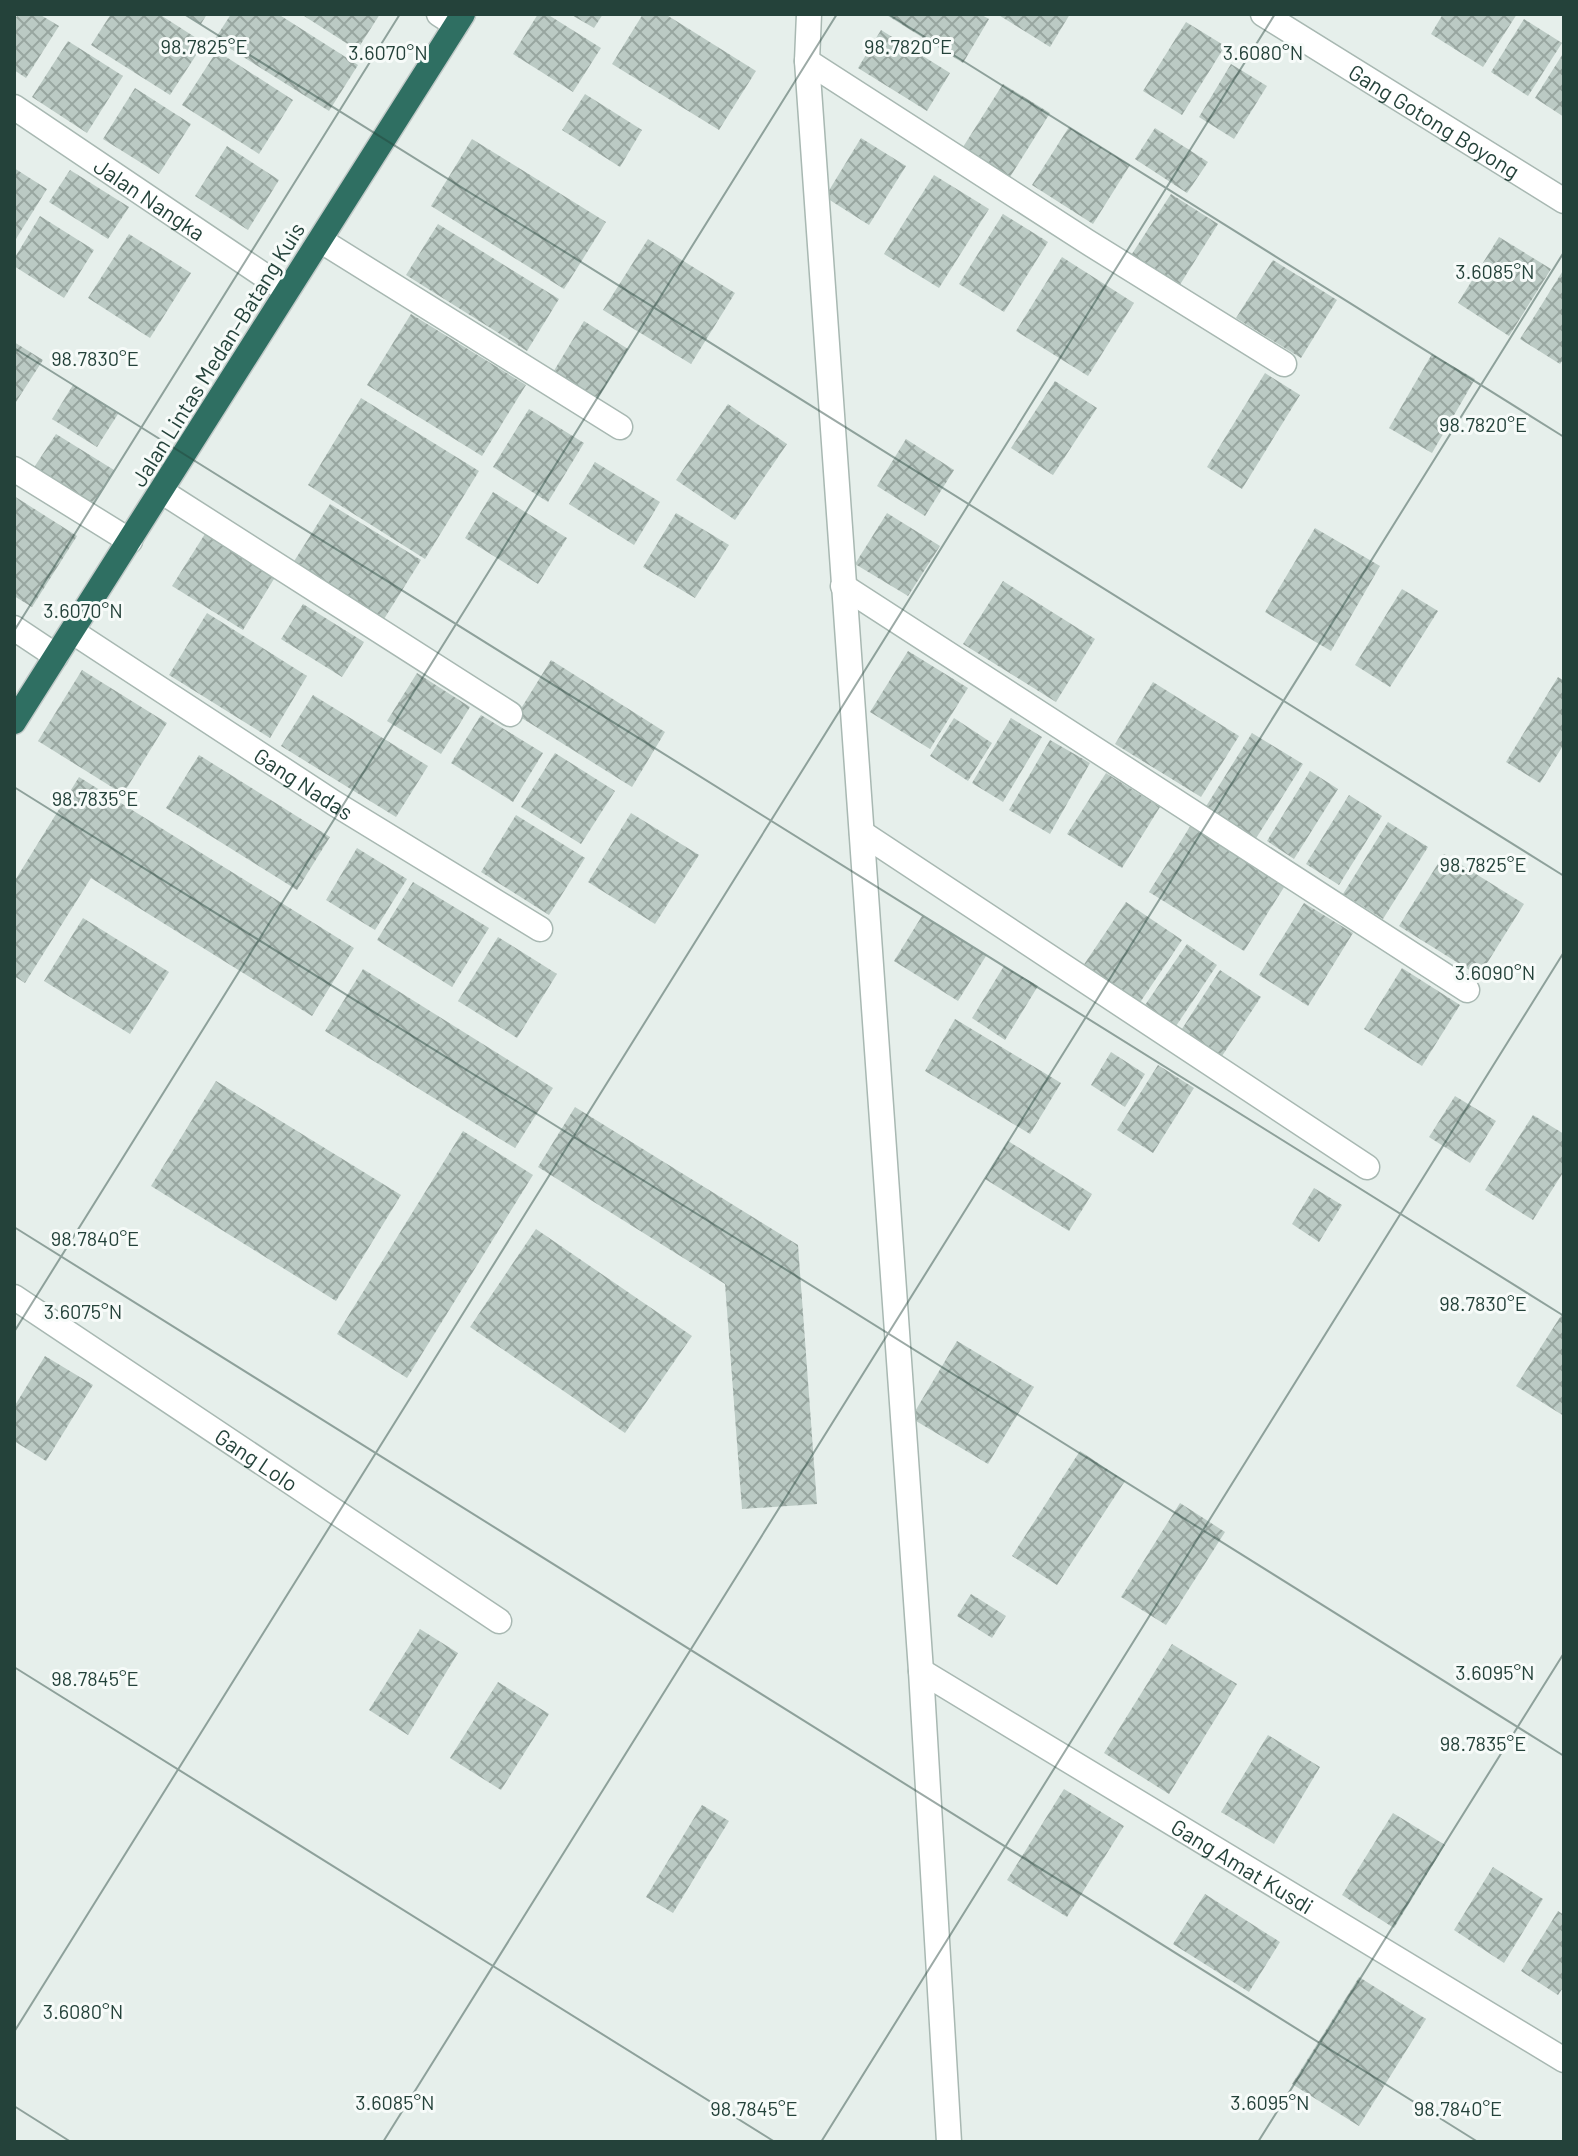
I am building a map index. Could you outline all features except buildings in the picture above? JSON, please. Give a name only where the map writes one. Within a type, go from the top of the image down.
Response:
[{"type":"highway","name":"Jalan Lintas Medan–Batang Kuis","points":[[14,722],[320,240],[453,18]]},
{"type":"street","points":[[809,14],[807,61],[921,1671],[949,2142]]},
{"type":"street","name":"Gang Gotong Boyong","points":[[1263,14],[1564,201]]},
{"type":"street","points":[[807,61],[1284,364]]},
{"type":"street","name":"Jalan Nangka","points":[[14,107],[287,291]]},
{"type":"street","points":[[320,240],[620,427]]},
{"type":"street","points":[[14,469],[130,541]]},
{"type":"street","points":[[161,491],[510,714]]},
{"type":"street","points":[[843,586],[1467,990]]},
{"type":"street","points":[[14,628],[56,656]]},
{"type":"street","name":"Gang Nadas","points":[[73,632],[334,803],[540,929]]},
{"type":"street","points":[[862,833],[1367,1167]]},
{"type":"street","name":"Gang Lolo","points":[[14,1297],[499,1621]]},
{"type":"street","name":"Gang Amat Kusdi","points":[[921,1671],[1564,2060]]}]
